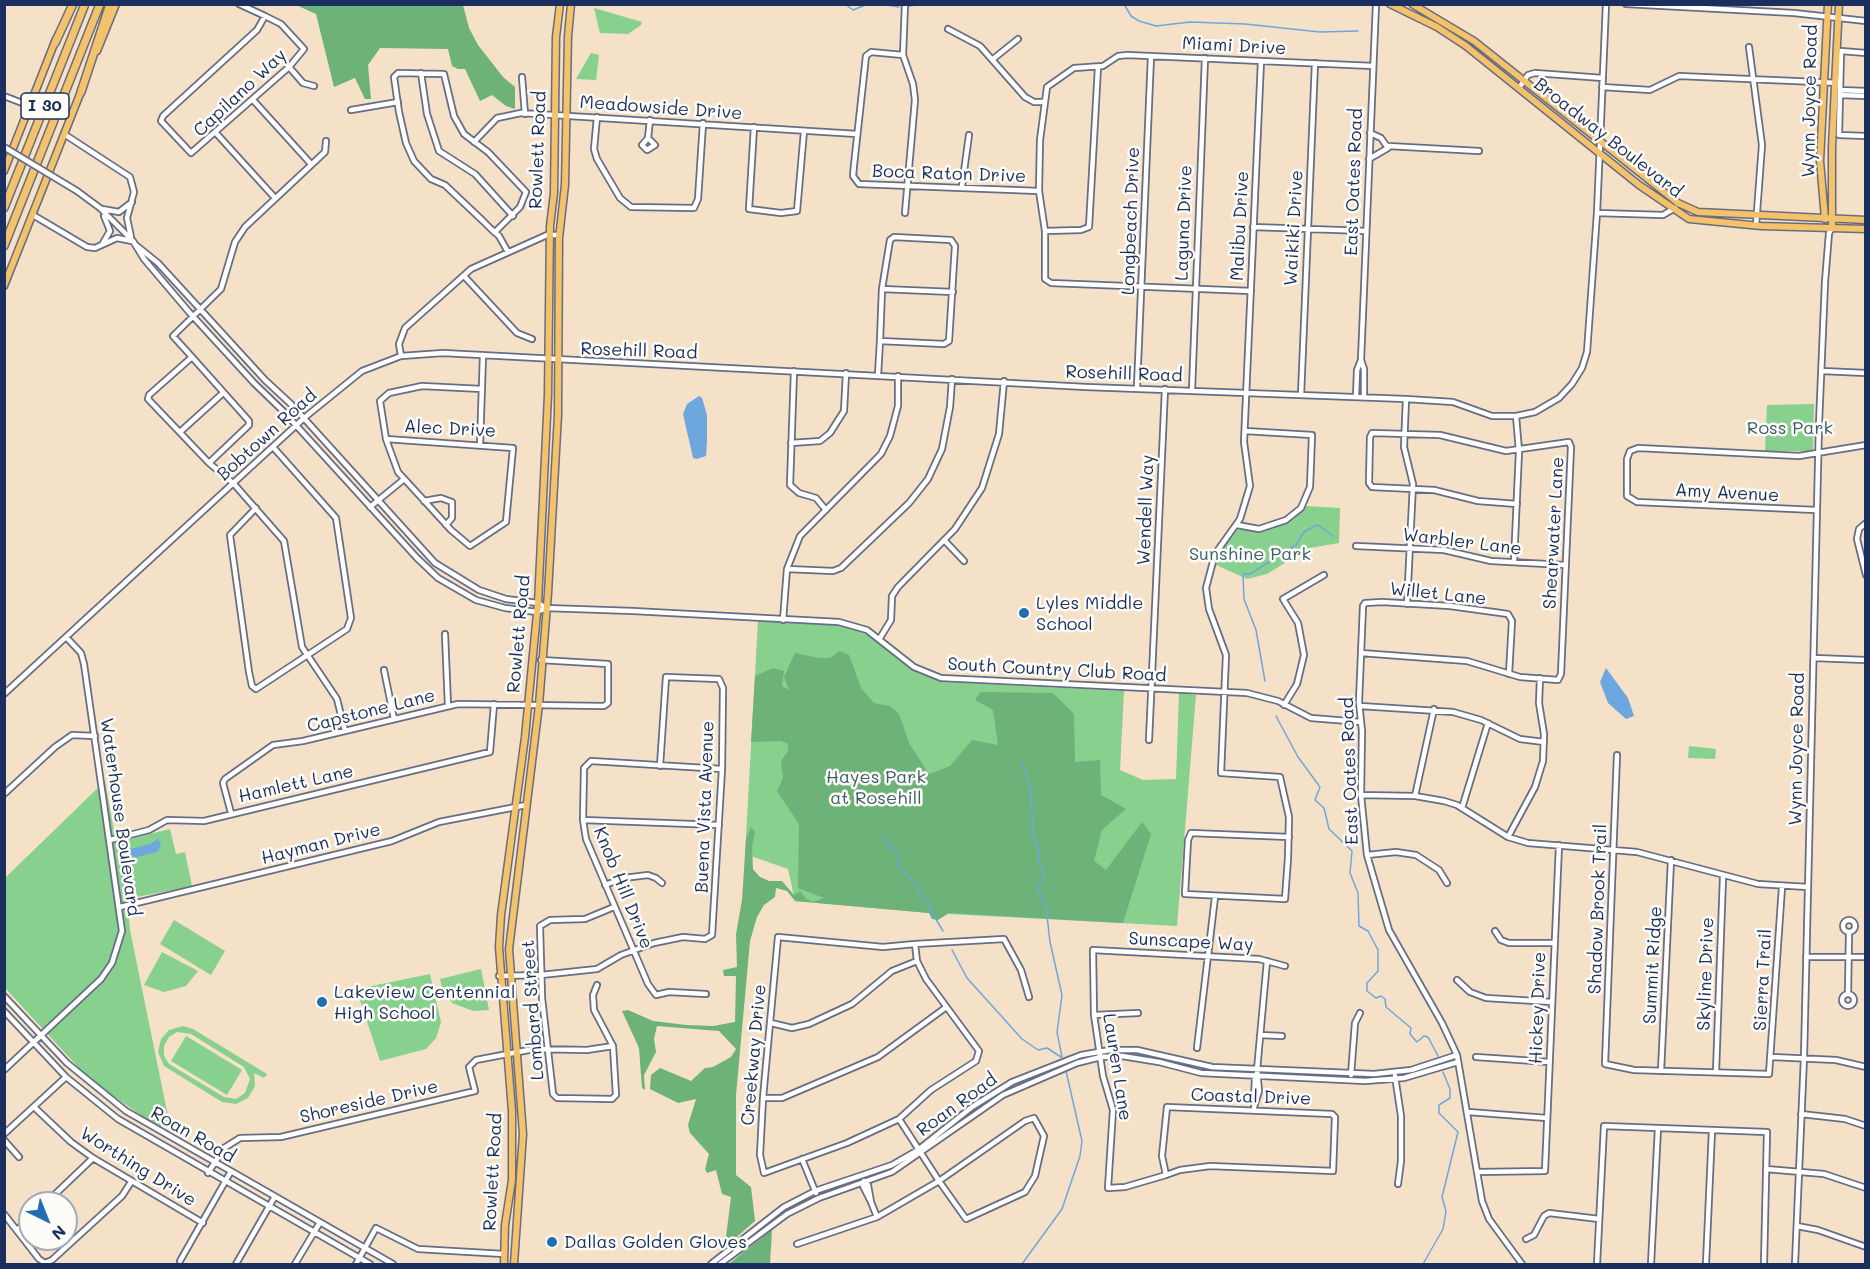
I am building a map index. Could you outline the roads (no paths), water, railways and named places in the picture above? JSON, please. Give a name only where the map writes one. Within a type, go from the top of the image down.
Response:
[{"type":"highway","points":[[55,43],[71,4]]},
{"type":"highway","name":"I 30","points":[[4,208],[85,4]]},
{"type":"highway","name":"I 30","points":[[4,246],[100,4]]},
{"type":"highway","points":[[81,92],[110,4]]},
{"type":"main road","points":[[4,286],[116,4]]},
{"type":"main road","name":"Rowlett Road","points":[[504,1264],[512,1180],[513,1134],[499,976],[501,912],[510,859],[538,603],[560,4]]},
{"type":"main road","name":"Rowlett Road","points":[[514,1264],[523,1134],[518,1051],[510,977],[512,910],[521,860],[539,705],[546,608],[557,427],[559,235],[565,185],[566,82],[571,4]]},
{"type":"main road","name":"Broadway Boulevard","points":[[1390,4],[1437,27],[1520,88],[1673,211],[1691,219],[1756,225],[1866,229]]},
{"type":"main road","name":"Broadway Boulevard","points":[[1412,4],[1474,41],[1678,203],[1698,212],[1866,220]]},
{"type":"main road","name":"Wynn Joyce Road","points":[[1828,4],[1821,146],[1829,218]]},
{"type":"main road","name":"Wynn Joyce Road","points":[[1828,229],[1837,83],[1839,4]]},
{"type":"main road","points":[[4,171],[55,43]]},
{"type":"main road","points":[[556,81],[566,82]]},
{"type":"main road","points":[[1821,146],[1832,147]]},
{"type":"main road","points":[[546,426],[557,427]]},
{"type":"main road","points":[[510,859],[521,860]]},
{"type":"main road","points":[[501,912],[512,910]]},
{"type":"main road","points":[[513,1134],[523,1134]]},
{"type":"main road","points":[[504,1254],[514,1252]]},
{"type":"street","points":[[239,4],[265,16]]},
{"type":"street","points":[[905,4],[903,55],[913,84],[915,100],[905,213]]},
{"type":"street","name":"East Oates Road","points":[[1356,397],[1357,370],[1361,360],[1376,4]]},
{"type":"street","name":"Rosehill Road","points":[[401,356],[442,352],[557,361],[1406,399],[1454,402],[1492,416],[1516,416],[1535,412],[1559,398],[1572,384],[1582,368],[1587,352],[1601,154],[1606,4]]},
{"type":"street","points":[[1626,4],[1794,13],[1866,21]]},
{"type":"street","points":[[1794,13],[1795,4]]},
{"type":"street","name":"Capilano Way","points":[[265,16],[281,24],[304,49],[289,67],[191,153],[161,121],[163,116],[257,30],[265,16]]},
{"type":"street","points":[[948,29],[980,46],[1025,97],[1034,102],[1043,102],[1039,191],[1045,231],[1044,276],[1048,281],[1251,291]]},
{"type":"street","points":[[993,59],[1018,39]]},
{"type":"street","points":[[1749,47],[1762,145],[1756,225]]},
{"type":"street","points":[[1866,52],[1841,51],[1837,83],[1840,92],[1839,135],[1866,136]]},
{"type":"street","points":[[857,134],[866,56],[870,52],[903,55]]},
{"type":"street","name":"Miami Drive","points":[[1043,102],[1047,87],[1063,73],[1074,68],[1098,67],[1108,64],[1118,56],[1373,66]]},
{"type":"street","name":"Longbeach Drive","points":[[1137,387],[1151,56]]},
{"type":"street","name":"Laguna Drive","points":[[1192,390],[1205,58]]},
{"type":"street","name":"Malibu Drive","points":[[1261,61],[1246,392],[1245,431],[1250,486],[1248,501],[1237,525],[1215,555],[1206,588],[1209,609],[1226,655],[1221,773],[1280,777],[1289,818],[1288,837]]},
{"type":"street","name":"Waikiki Drive","points":[[1301,395],[1316,63]]},
{"type":"street","points":[[289,67],[303,83],[314,86]]},
{"type":"street","points":[[1045,231],[1081,230],[1089,227],[1098,67]]},
{"type":"street","points":[[1520,88],[1523,81],[1535,73],[1603,78]]},
{"type":"street","points":[[495,232],[520,207],[526,192],[489,152],[464,134],[456,120],[444,74],[395,74],[406,143],[414,161],[431,179],[445,185],[495,232],[508,252]]},
{"type":"street","points":[[421,74],[428,114],[439,151],[475,174],[513,216]]},
{"type":"street","points":[[1602,87],[1650,90],[1678,76],[1837,83]]},
{"type":"street","points":[[522,77],[525,114]]},
{"type":"street","points":[[1840,92],[1866,91]]},
{"type":"street","points":[[1840,92],[1866,96]]},
{"type":"street","points":[[4,96],[30,106]]},
{"type":"street","points":[[253,100],[312,164]]},
{"type":"street","points":[[351,110],[398,102]]},
{"type":"street","name":"Meadowside Drive","points":[[474,142],[497,118],[525,114],[857,134]]},
{"type":"street","points":[[597,117],[594,149],[597,159],[620,198],[631,207],[694,208],[698,199],[703,123]]},
{"type":"street","points":[[648,138],[650,120]]},
{"type":"street","points":[[754,127],[749,209],[781,213],[797,211],[804,130]]},
{"type":"street","points":[[216,133],[275,198]]},
{"type":"street","points":[[1370,133],[1381,138],[1388,146],[1479,151]]},
{"type":"street","points":[[64,134],[124,171],[134,185],[127,223],[144,259],[194,317],[420,562],[449,586],[476,600],[537,612]]},
{"type":"street","name":"Boca Raton Drive","points":[[857,134],[853,176],[859,184],[962,186],[1039,191]]},
{"type":"street","points":[[962,186],[969,135]]},
{"type":"street","points":[[209,463],[249,425],[249,421],[172,336],[221,289],[239,235],[325,152],[326,141]]},
{"type":"street","points":[[1369,159],[1382,153],[1388,146]]},
{"type":"street","points":[[4,147],[77,191],[100,208],[135,244]]},
{"type":"street","points":[[100,208],[115,213],[132,202]]},
{"type":"street","points":[[1597,213],[1663,215],[1673,211],[1678,203]]},
{"type":"street","points":[[100,208],[110,227],[109,235],[101,245]]},
{"type":"street","points":[[33,215],[83,246],[95,248],[117,238],[143,248],[304,418]]},
{"type":"street","points":[[1253,227],[1366,231]]},
{"type":"street","name":"Wynn Joyce Road","points":[[1795,1264],[1804,1057],[1816,510],[1828,229]]},
{"type":"street","points":[[401,356],[399,344],[405,328],[476,266],[550,235],[559,235]]},
{"type":"street","points":[[878,375],[882,289],[891,238],[948,239],[952,241],[955,246],[948,342],[880,341]]},
{"type":"street","points":[[464,276],[517,333],[532,339]]},
{"type":"street","points":[[882,289],[952,292]]},
{"type":"street","points":[[480,445],[483,355]]},
{"type":"street","name":"Bobtown Road","points":[[4,694],[304,418],[362,370],[401,356]]},
{"type":"street","points":[[192,357],[149,395],[148,399],[209,463],[234,484],[284,541],[299,637],[337,699],[345,731]]},
{"type":"street","name":"East Oates Road","points":[[1361,360],[1365,369],[1364,397]]},
{"type":"street","points":[[794,371],[789,473],[792,490],[816,498],[825,510]]},
{"type":"street","points":[[1822,371],[1866,373]]},
{"type":"street","points":[[791,443],[820,441],[830,433],[844,411],[846,373]]},
{"type":"street","points":[[783,620],[787,569],[800,536],[881,454],[890,436],[898,406],[898,376]]},
{"type":"street","points":[[787,569],[832,571],[841,568],[909,503],[928,479],[942,449],[952,379]]},
{"type":"street","points":[[880,638],[891,620],[892,596],[898,587],[944,540],[972,507],[991,465],[999,434],[1004,381]]},
{"type":"street","points":[[424,501],[441,498],[452,502],[452,518],[446,525],[403,480],[390,455],[380,401],[389,393],[408,388],[482,389]]},
{"type":"street","name":"Wendell Way","points":[[1149,740],[1165,388]]},
{"type":"street","points":[[180,432],[223,393]]},
{"type":"street","points":[[1406,399],[1405,453],[1412,475],[1407,604]]},
{"type":"street","points":[[1514,562],[1519,451],[1516,416]]},
{"type":"street","name":"South Country Club Road","points":[[304,418],[427,555],[444,570],[479,590],[506,599],[538,603],[546,608]]},
{"type":"street","points":[[1237,525],[1250,529],[1269,527],[1290,518],[1301,508],[1310,487],[1312,435],[1245,431]]},
{"type":"street","points":[[1517,504],[1478,501],[1440,491],[1372,487],[1369,483],[1369,443],[1372,433],[1440,435],[1494,450],[1519,451]]},
{"type":"street","name":"Alec Drive","points":[[386,439],[513,448],[506,522],[470,546],[446,525]]},
{"type":"street","name":"Shearwater Lane","points":[[1519,451],[1556,442],[1569,442],[1571,447],[1560,677],[1558,680],[1540,678]]},
{"type":"street","points":[[1818,455],[1866,446]]},
{"type":"street","points":[[256,508],[230,535],[249,672],[252,687],[256,688],[346,628],[351,618],[336,518],[273,447]]},
{"type":"street","name":"Amy Avenue","points":[[1816,510],[1637,502],[1627,496],[1627,459],[1630,451],[1638,448],[1818,455]]},
{"type":"street","points":[[370,507],[403,480]]},
{"type":"street","points":[[1866,523],[1859,529],[1857,539],[1866,575]]},
{"type":"street","points":[[944,540],[964,561]]},
{"type":"street","name":"Warbler Lane","points":[[1356,546],[1453,551],[1483,560],[1565,565]]},
{"type":"street","points":[[420,562],[427,555]]},
{"type":"street","points":[[1284,705],[1298,684],[1304,655],[1298,623],[1283,599],[1324,575]]},
{"type":"street","name":"East Oates Road","points":[[1365,603],[1360,706],[1361,795],[1367,855],[1389,930],[1442,1023],[1457,1055],[1482,1201],[1489,1219],[1522,1264]]},
{"type":"street","name":"Willet Lane","points":[[1365,603],[1407,604],[1508,614],[1512,621],[1509,674]]},
{"type":"street","name":"South Country Club Road","points":[[537,612],[546,608],[839,622],[867,630],[914,667],[941,678],[1254,694],[1311,718],[1361,722]]},
{"type":"street","points":[[445,634],[448,706]]},
{"type":"street","name":"Waterhouse Boulevard","points":[[4,1070],[101,979],[112,963],[122,931],[84,664],[81,653],[66,637]]},
{"type":"street","points":[[1361,654],[1458,660],[1509,674],[1540,678],[1539,703],[1544,742],[1538,778],[1508,837]]},
{"type":"street","points":[[1814,658],[1866,660]]},
{"type":"street","name":"Capstone Lane","points":[[231,813],[223,783],[227,776],[273,745],[303,741],[448,706],[528,704],[604,706],[608,704],[608,664],[541,660]]},
{"type":"street","points":[[384,670],[394,719]]},
{"type":"street","name":"Buena Vista Avenue","points":[[633,951],[673,939],[705,939],[713,933],[722,769],[721,681],[719,679],[690,676],[666,677],[660,766]]},
{"type":"street","name":"Hamlett Lane","points":[[110,840],[149,830],[168,820],[204,820],[490,752],[494,704]]},
{"type":"street","points":[[1360,706],[1434,709],[1488,723],[1520,739],[1544,742]]},
{"type":"street","points":[[1415,796],[1434,709]]},
{"type":"street","points":[[1462,808],[1488,723]]},
{"type":"street","points":[[4,794],[55,747],[72,735],[95,736]]},
{"type":"street","name":"Shadow Brook Trail","points":[[1617,755],[1605,1064],[1661,1071]]},
{"type":"street","name":"Knob Hill Drive","points":[[706,994],[669,992],[656,995],[633,951],[586,839],[583,820],[586,764],[591,761],[722,769]]},
{"type":"street","points":[[1361,795],[1415,796],[1444,801],[1462,808],[1508,837],[1528,843],[1614,849],[1671,860],[1723,877],[1782,887],[1808,887]]},
{"type":"street","name":"Hayman Drive","points":[[120,907],[392,841],[434,824],[515,805],[526,805]]},
{"type":"street","points":[[583,820],[719,825]]},
{"type":"street","points":[[1191,833],[1288,837],[1285,899],[1185,894],[1188,840],[1191,833]]},
{"type":"street","name":"Hickey Drive","points":[[1477,1172],[1545,1171],[1559,845]]},
{"type":"street","points":[[1367,855],[1396,852],[1416,855],[1439,870],[1447,883]]},
{"type":"street","name":"Summit Ridge","points":[[1661,1071],[1671,860]]},
{"type":"street","points":[[605,885],[624,878],[648,875],[656,878],[662,884]]},
{"type":"street","name":"Skyline Drive","points":[[1716,1072],[1723,877]]},
{"type":"street","name":"Sierra Trail","points":[[1716,1072],[1769,1074],[1772,1057],[1782,887]]},
{"type":"street","points":[[1197,1048],[1215,897]]},
{"type":"street","name":"Lombard Street","points":[[613,1046],[615,1098],[555,1096],[548,1048],[539,934],[544,922],[585,919],[614,907]]},
{"type":"street","points":[[1495,931],[1501,940],[1509,943],[1554,944]]},
{"type":"street","points":[[1848,994],[1849,932]]},
{"type":"street","name":"Creekway Drive","points":[[802,1159],[765,1173],[760,1155],[778,937],[883,947],[915,944]]},
{"type":"street","points":[[819,1198],[802,1159],[847,1143],[899,1119],[931,1090],[979,1056],[979,1051],[945,1008],[917,961],[915,944],[1004,939],[1021,970],[1029,998]]},
{"type":"street","name":"Sunscape Way","points":[[1093,950],[1267,961],[1285,966]]},
{"type":"street","name":"Lauren Lane","points":[[1093,950],[1094,1015],[1113,1110],[1107,1188],[1125,1187],[1166,1175]]},
{"type":"street","points":[[499,976],[541,975],[597,969],[633,951]]},
{"type":"street","points":[[1806,957],[1866,957]]},
{"type":"street","points":[[771,1023],[792,1028],[810,1024],[852,1004],[892,971],[917,961]]},
{"type":"street","points":[[1254,1109],[1267,961]]},
{"type":"street","points":[[1457,980],[1470,992],[1486,998],[1552,1002]]},
{"type":"street","points":[[597,985],[593,995],[594,1010],[613,1046]]},
{"type":"street","name":"Roan Road","points":[[4,996],[83,1078],[113,1102],[230,1173],[393,1264]]},
{"type":"street","points":[[763,1098],[782,1098],[878,1057],[945,1008]]},
{"type":"street","name":"Roan Road","points":[[4,1011],[66,1077],[118,1119],[208,1173],[370,1264]]},
{"type":"street","points":[[1094,1015],[1138,1013]]},
{"type":"street","points":[[1351,1079],[1355,1023],[1360,1013]]},
{"type":"street","points":[[1260,1035],[1282,1036]]},
{"type":"street","name":"Shoreside Drive","points":[[208,1173],[224,1148],[240,1138],[281,1137],[475,1091],[469,1067],[471,1062],[518,1051],[548,1048],[587,1050],[613,1046]]},
{"type":"street","name":"Roan Road","points":[[720,1264],[774,1223],[819,1198],[892,1172],[1003,1095],[1056,1070],[1100,1054],[1137,1050],[1201,1066],[1395,1076],[1457,1055]]},
{"type":"street","name":"Roan Road","points":[[1100,1054],[1136,1057],[1201,1073],[1351,1079],[1395,1076],[1458,1062]]},
{"type":"street","points":[[1772,1057],[1804,1057],[1866,1067]]},
{"type":"street","points":[[1476,1058],[1549,1062]]},
{"type":"street","points":[[1661,1071],[1716,1072]]},
{"type":"street","points":[[1395,1076],[1402,1144],[1398,1184]]},
{"type":"street","points":[[4,1134],[66,1077]]},
{"type":"street","name":"Worthing Drive","points":[[33,1107],[71,1142],[93,1158],[203,1223]]},
{"type":"street","name":"Coastal Drive","points":[[1167,1107],[1254,1109],[1334,1115],[1333,1171],[1210,1166],[1180,1170],[1166,1175],[1162,1156],[1167,1107]]},
{"type":"street","points":[[1468,1112],[1547,1118]]},
{"type":"street","points":[[1801,1114],[1845,1119],[1866,1126]]},
{"type":"street","points":[[797,1244],[877,1217],[939,1181],[1025,1121],[1034,1118],[1044,1136],[1044,1146],[1035,1176],[1025,1192],[966,1219],[939,1181],[899,1119]]},
{"type":"street","points":[[1597,1264],[1604,1126],[1767,1132],[1764,1264]]},
{"type":"street","points":[[1651,1264],[1658,1128]]},
{"type":"street","points":[[1706,1264],[1712,1130]]},
{"type":"street","points":[[4,1140],[19,1157]]},
{"type":"street","name":"Roan Road","points":[[711,1264],[768,1218],[815,1191],[892,1165],[920,1152]]},
{"type":"street","points":[[59,1191],[93,1158]]},
{"type":"street","points":[[1766,1169],[1799,1170],[1824,1174],[1866,1188]]},
{"type":"street","points":[[180,1261],[230,1173]]},
{"type":"street","points":[[862,1176],[863,1186],[877,1217]]},
{"type":"street","points":[[4,1214],[39,1259],[46,1264],[122,1196],[131,1182]]},
{"type":"street","points":[[236,1264],[274,1198]]},
{"type":"street","points":[[1526,1239],[1534,1235],[1544,1216],[1549,1213],[1599,1219]]},
{"type":"street","points":[[295,1264],[319,1224]]},
{"type":"street","points":[[1797,1226],[1818,1230],[1866,1247]]},
{"type":"street","points":[[356,1264],[376,1228],[418,1249],[504,1254]]},
{"type":"water","points":[[699,396],[702,398],[707,415],[707,442],[706,456],[697,459],[693,458],[683,414],[687,404]]},
{"type":"water","points":[[1606,668],[1628,698],[1634,716],[1626,719],[1608,703],[1600,682]]},
{"type":"water","points":[[158,839],[161,846],[157,852],[129,859],[125,856],[130,849],[150,844]]},
{"type":"waterway","points":[[845,4],[853,10],[868,4]]},
{"type":"waterway","points":[[880,4],[899,7]]},
{"type":"waterway","points":[[909,6],[924,4]]},
{"type":"waterway","points":[[981,4],[992,4]]},
{"type":"waterway","points":[[1124,4],[1131,16],[1156,26],[1190,22],[1245,24],[1320,32],[1358,31]]},
{"type":"waterway","points":[[1265,681],[1256,630],[1244,599],[1243,574],[1250,574],[1296,545],[1304,532],[1313,527],[1318,525],[1333,536]]},
{"type":"waterway","points":[[1276,716],[1298,757],[1320,787],[1315,800],[1324,808],[1329,829],[1352,851],[1350,873],[1358,893],[1359,926],[1368,931],[1378,950],[1378,971],[1367,983],[1367,991],[1376,998],[1381,996],[1385,999],[1386,1007],[1411,1028],[1410,1034],[1417,1042],[1424,1036],[1428,1037],[1438,1056]]},
{"type":"waterway","points":[[1022,764],[1031,789],[1033,835],[1039,850],[1038,861],[1044,876],[1038,890],[1046,907],[1050,942],[1062,995],[1057,1032],[1062,1057]]},
{"type":"waterway","points":[[884,836],[891,848],[898,854],[899,866],[918,887],[920,895],[929,903],[943,931]]},
{"type":"waterway","points":[[952,950],[967,978],[1022,1039],[1038,1050],[1047,1048],[1061,1057]]},
{"type":"waterway","points":[[1022,1264],[1062,1209],[1080,1156],[1082,1141],[1066,1071]]},
{"type":"waterway","points":[[1423,1264],[1443,1229],[1446,1211],[1442,1197],[1458,1132],[1439,1113],[1439,1105],[1450,1098],[1450,1089],[1443,1072]]},
{"type":"place","name":"Lyles Middle School","points":[[1024,613]]},
{"type":"place","name":"Lakeview Centennial High School","points":[[322,1002]]},
{"type":"place","name":"Dallas Golden Gloves","points":[[552,1242]]},
{"type":"park label","name":"Ross Park","points":[[1790,428]]},
{"type":"park label","name":"Sunshine Park","points":[[1250,554]]},
{"type":"park label","name":"Hayes Park at Rosehill","points":[[876,787]]}]
